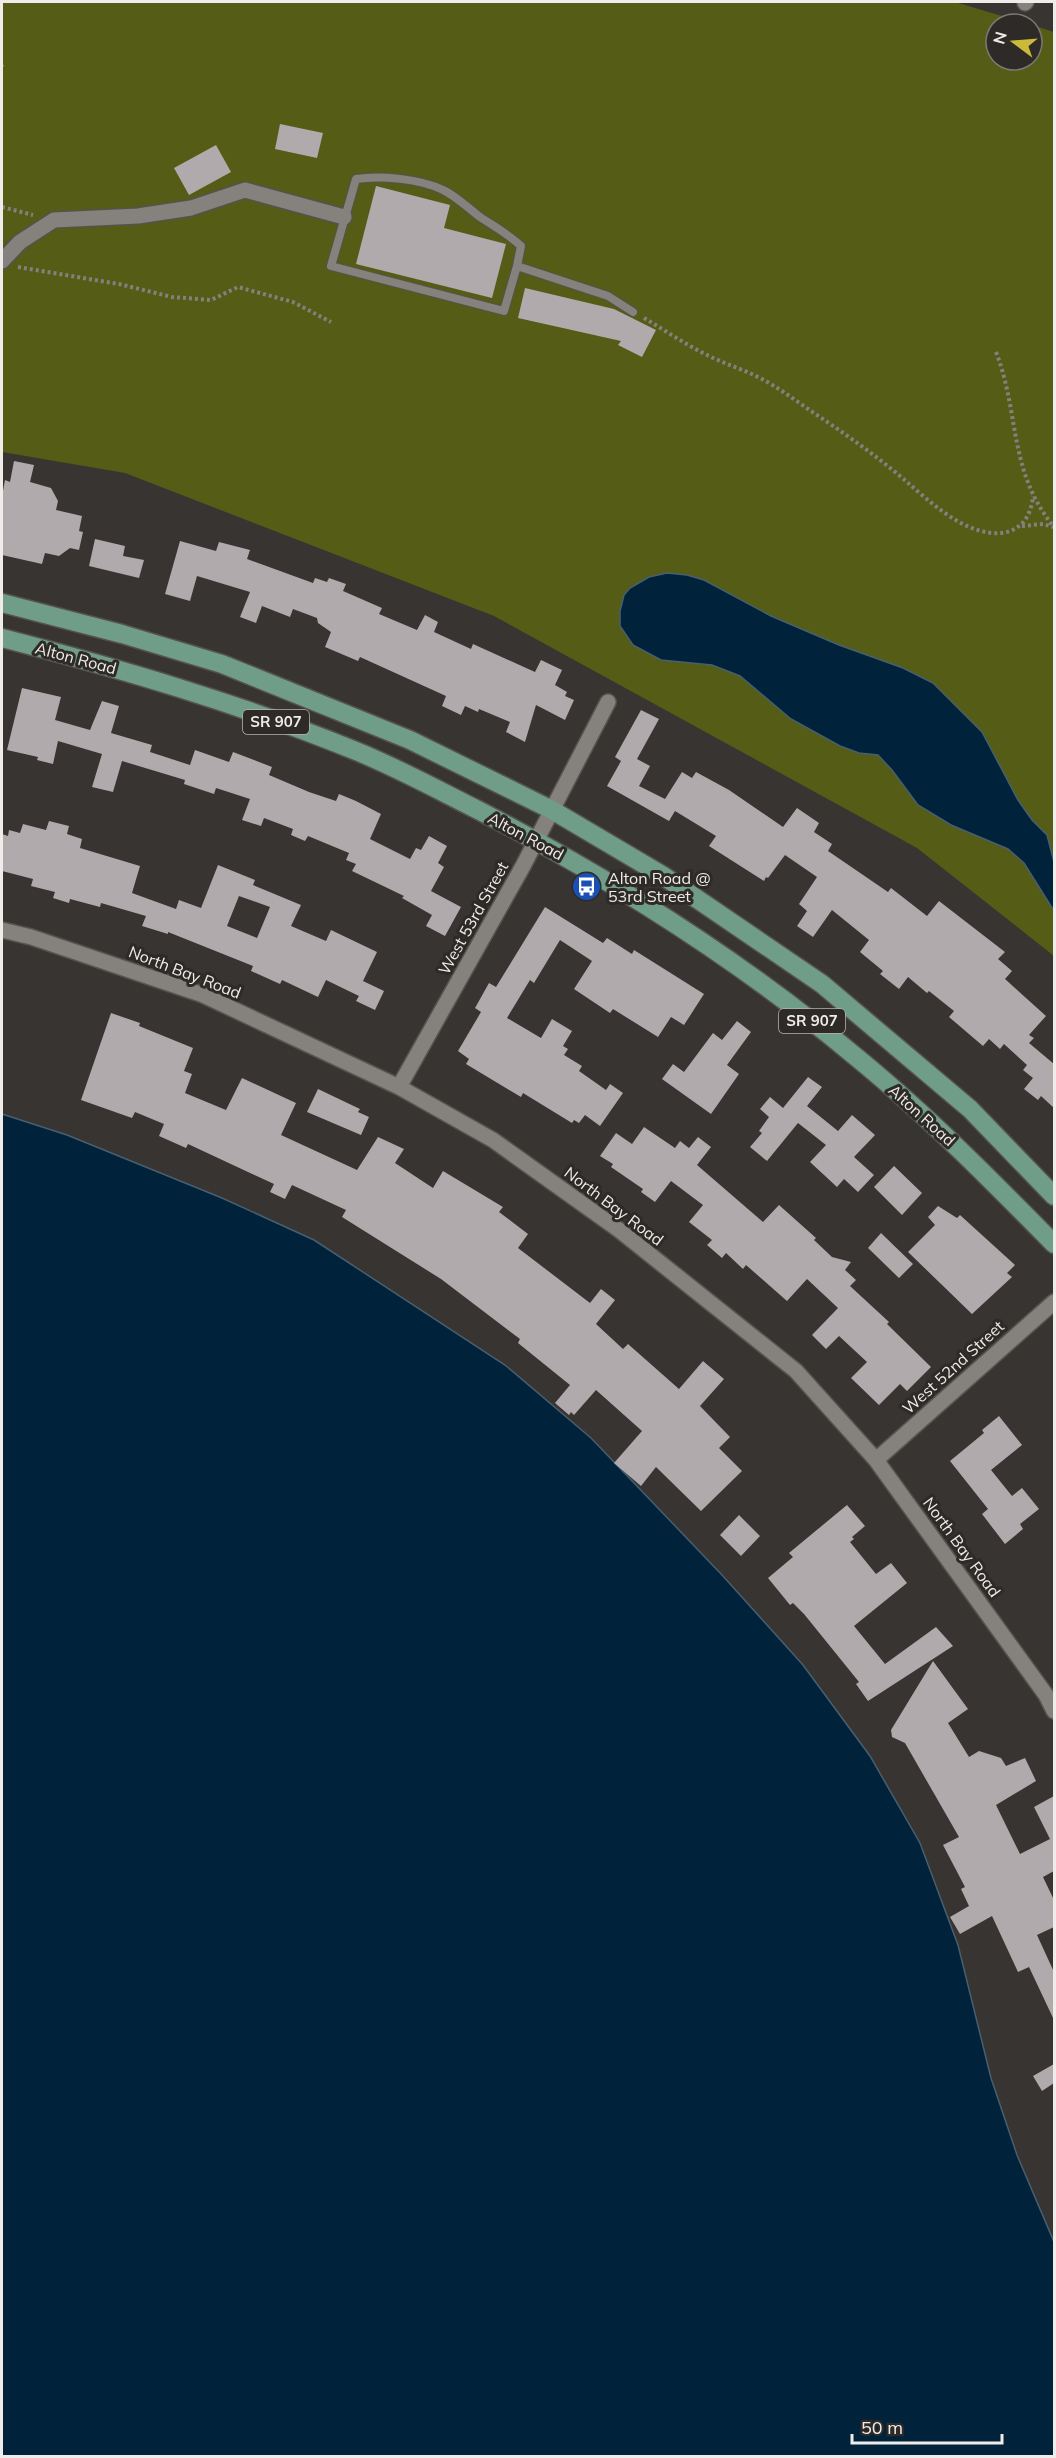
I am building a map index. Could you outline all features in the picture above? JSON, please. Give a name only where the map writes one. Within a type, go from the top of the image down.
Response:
[{"type":"main road","name":"Alton Road","points":[[2,603],[122,634],[222,664],[410,740],[552,810],[662,875],[822,984],[970,1109],[1054,1196]]},
{"type":"main road","name":"Alton Road","points":[[2,638],[110,666],[355,750],[398,769],[537,840],[649,906],[786,1001],[862,1061],[950,1139],[1054,1244]]},
{"type":"street","points":[[5,263],[20,242],[54,220],[138,216],[191,208],[246,190],[344,217]]},
{"type":"street","name":"West 53rd Street","points":[[399,1087],[537,840],[608,702]]},
{"type":"street","name":"North Bay Road","points":[[2,930],[31,937],[203,995],[399,1087],[493,1140],[628,1237],[796,1371],[876,1460],[1046,1695],[1054,1710]]},
{"type":"street","name":"West 52nd Street","points":[[876,1460],[1054,1302]]},
{"type":"lane","points":[[374,176],[400,179],[442,189],[483,219],[506,232],[521,246],[504,311],[331,266],[344,217],[356,179],[374,176]]},
{"type":"lane","points":[[517,266],[608,296],[633,312]]},
{"type":"path","points":[[2,207],[54,220]]},
{"type":"path","points":[[5,263],[119,284],[172,297],[211,300],[238,287],[293,302],[331,322]]},
{"type":"path","points":[[633,312],[712,357],[761,379],[788,395],[859,444],[945,512],[967,525],[992,533],[1021,526],[1042,524],[1054,527]]},
{"type":"path","points":[[996,351],[1010,400],[1020,461],[1033,496],[1054,527]]},
{"type":"path","points":[[1021,526],[1032,507],[1033,496]]},
{"type":"green space","points":[[2,2],[955,2],[989,12],[984,12],[984,72],[1044,72],[1044,29],[1054,32],[1054,956],[917,848],[494,616],[125,473],[2,452]]},
{"type":"water","points":[[667,573],[704,580],[771,616],[839,645],[903,668],[933,683],[982,732],[1018,800],[1032,820],[1047,835],[1054,862],[1054,911],[1024,863],[1008,849],[951,825],[918,805],[878,755],[859,753],[840,746],[791,719],[740,676],[712,665],[661,660],[633,645],[620,626],[620,611],[624,595],[630,588],[649,577]]},
{"type":"water","points":[[2,1114],[67,1135],[222,1198],[314,1240],[505,1365],[591,1438],[722,1575],[803,1665],[870,1756],[920,1843],[958,1945],[991,2078],[1017,2155],[1054,2242],[1054,2456],[2,2456]]},
{"type":"building","points":[[280,124],[323,133],[317,158],[275,149]]},
{"type":"building","points":[[216,145],[231,172],[189,195],[174,168]]},
{"type":"building","points":[[376,186],[450,205],[444,228],[506,244],[492,298],[356,264]]},
{"type":"building","points":[[525,288],[614,309],[656,330],[642,357],[618,345],[621,341],[518,318]]},
{"type":"building","points":[[14,461],[34,465],[30,482],[51,488],[58,501],[56,510],[82,516],[79,531],[83,532],[79,550],[70,548],[59,556],[45,553],[42,564],[2,555],[2,496],[5,480],[10,482]]},
{"type":"building","points":[[95,539],[125,546],[123,556],[144,560],[139,578],[89,566]]},
{"type":"building","points":[[180,541],[216,551],[219,542],[250,550],[247,559],[313,583],[315,578],[327,582],[329,578],[346,584],[343,591],[382,608],[379,614],[417,630],[425,615],[438,622],[434,632],[471,649],[473,644],[535,672],[541,660],[562,670],[555,685],[567,692],[565,696],[574,700],[565,720],[536,705],[525,742],[506,732],[510,722],[479,709],[478,712],[465,706],[461,715],[442,706],[446,696],[360,657],[358,661],[325,647],[331,632],[318,623],[317,618],[293,609],[290,617],[262,606],[256,623],[240,617],[250,592],[197,576],[190,601],[165,594]]},
{"type":"building","points":[[22,688],[61,697],[55,720],[90,730],[102,701],[119,706],[111,733],[152,745],[150,752],[190,765],[195,750],[229,762],[233,752],[272,767],[269,775],[309,792],[336,801],[339,794],[356,801],[381,814],[370,839],[410,859],[416,848],[421,850],[429,836],[447,846],[438,863],[444,867],[431,891],[461,907],[445,936],[426,926],[432,915],[402,898],[404,896],[352,871],[356,864],[346,860],[349,853],[308,836],[305,841],[291,835],[293,829],[264,818],[261,826],[242,820],[250,799],[216,788],[214,794],[184,784],[185,780],[122,761],[113,792],[92,787],[102,754],[58,741],[53,764],[37,760],[38,757],[7,750]]},
{"type":"building","points":[[641,710],[659,719],[637,759],[650,766],[639,786],[665,799],[682,772],[692,778],[696,772],[729,790],[783,827],[797,808],[819,823],[814,832],[832,844],[828,851],[888,892],[891,888],[927,916],[939,901],[1005,952],[998,959],[1012,971],[1005,979],[1046,1016],[1029,1035],[1034,1038],[1029,1043],[1054,1064],[1054,1108],[1041,1096],[1038,1100],[1024,1089],[1033,1078],[1023,1070],[1027,1065],[1004,1044],[1000,1049],[989,1039],[983,1046],[949,1017],[954,1011],[929,991],[927,993],[908,977],[899,989],[880,974],[883,971],[860,952],[869,940],[832,910],[813,937],[797,926],[807,911],[799,904],[817,877],[785,855],[764,881],[709,846],[716,836],[675,811],[669,821],[607,786],[621,761],[615,757]]},
{"type":"building","points":[[49,821],[69,826],[67,834],[82,839],[80,848],[140,866],[132,893],[176,909],[179,900],[201,908],[218,865],[255,880],[253,885],[301,905],[291,926],[326,941],[331,930],[377,952],[363,981],[384,991],[375,1010],[356,1001],[359,996],[326,980],[318,997],[282,980],[280,984],[251,971],[253,966],[168,932],[168,934],[142,926],[146,916],[101,903],[100,907],[70,899],[69,903],[53,898],[55,892],[31,886],[33,879],[2,871],[2,834],[8,836],[9,830],[20,833],[23,824],[46,830]],"holes":[[[239,896],[270,907],[257,938],[227,926]]]},
{"type":"building","points":[[545,907],[603,943],[607,938],[632,954],[634,950],[704,994],[684,1025],[671,1017],[658,1037],[613,1009],[610,1013],[574,989],[592,961],[560,940],[534,983],[530,980],[507,1018],[541,1038],[552,1019],[572,1031],[563,1046],[568,1049],[564,1055],[582,1066],[579,1071],[606,1090],[610,1084],[623,1093],[600,1126],[585,1115],[579,1123],[574,1120],[572,1123],[523,1093],[521,1097],[466,1064],[469,1059],[458,1051],[481,1012],[475,1008],[489,983],[496,987]]},
{"type":"building","points":[[111,1013],[140,1023],[139,1026],[193,1048],[184,1071],[192,1074],[185,1093],[226,1110],[242,1078],[296,1103],[281,1135],[357,1170],[378,1137],[404,1149],[395,1163],[433,1188],[443,1171],[503,1207],[499,1212],[528,1234],[518,1248],[590,1303],[601,1289],[615,1300],[596,1324],[623,1349],[628,1344],[679,1389],[703,1361],[724,1379],[700,1406],[730,1437],[719,1448],[742,1471],[701,1511],[656,1467],[641,1486],[614,1463],[642,1431],[596,1390],[574,1415],[571,1412],[569,1415],[555,1403],[570,1385],[518,1343],[520,1339],[441,1279],[342,1217],[346,1210],[292,1185],[285,1199],[270,1192],[274,1184],[188,1144],[186,1148],[159,1136],[164,1124],[135,1112],[132,1118],[81,1100]]},
{"type":"building","points":[[737,1021],[751,1032],[727,1065],[739,1074],[711,1114],[662,1079],[673,1064],[684,1072],[713,1033],[722,1040]]},
{"type":"building","points":[[808,1077],[822,1087],[807,1106],[838,1131],[852,1115],[875,1135],[854,1157],[874,1175],[858,1192],[844,1179],[837,1187],[810,1162],[826,1145],[798,1123],[767,1161],[750,1147],[762,1133],[759,1131],[769,1117],[760,1109],[770,1097],[783,1108]]},
{"type":"building","points":[[318,1089],[360,1109],[358,1112],[369,1117],[361,1135],[307,1112]]},
{"type":"building","points":[[644,1127],[675,1148],[680,1141],[689,1148],[698,1137],[711,1147],[697,1165],[763,1222],[779,1205],[816,1238],[814,1240],[832,1257],[851,1262],[845,1270],[856,1280],[850,1286],[889,1322],[887,1324],[931,1367],[907,1391],[900,1384],[879,1405],[851,1378],[867,1362],[839,1336],[826,1349],[812,1335],[838,1308],[807,1279],[787,1301],[746,1265],[743,1269],[726,1253],[722,1258],[707,1245],[712,1240],[689,1222],[703,1205],[671,1181],[655,1202],[641,1192],[643,1189],[611,1167],[613,1164],[600,1156],[616,1133],[632,1144]]},
{"type":"building","points":[[894,1166],[922,1193],[902,1215],[874,1187]]},
{"type":"building","points":[[938,1206],[957,1218],[960,1215],[1015,1265],[1007,1273],[1012,1277],[972,1314],[908,1252],[935,1225],[928,1217]]},
{"type":"building","points":[[881,1233],[913,1264],[899,1278],[868,1248]]},
{"type":"building","points":[[999,1416],[1022,1445],[991,1470],[1012,1496],[1022,1488],[1039,1509],[1020,1524],[1023,1529],[1005,1544],[982,1514],[988,1509],[950,1461],[984,1433],[982,1430]]},
{"type":"building","points":[[847,1505],[865,1526],[852,1537],[854,1539],[850,1542],[876,1574],[891,1563],[907,1583],[854,1626],[885,1664],[936,1627],[953,1646],[868,1701],[856,1684],[859,1682],[804,1614],[793,1603],[790,1605],[768,1578],[793,1557],[789,1553]]},
{"type":"building","points":[[739,1515],[760,1536],[741,1556],[720,1535]]},
{"type":"building","points":[[933,1661],[968,1709],[948,1723],[969,1757],[979,1751],[1001,1758],[1006,1766],[1025,1758],[1036,1781],[996,1805],[1020,1854],[1050,1839],[1034,1807],[1054,1796],[1054,1871],[1043,1877],[1054,1900],[1054,1927],[1037,1935],[1054,1972],[1054,2020],[1029,1967],[1018,1972],[992,1916],[960,1934],[950,1917],[969,1906],[961,1889],[965,1887],[943,1845],[959,1837],[905,1743],[892,1737],[891,1730]]},
{"type":"building","points":[[1054,2064],[1054,2083],[1042,2091],[1033,2076]]},
{"type":"place","name":"Alton Road @ 53rd Street","points":[[587,887]]}]
